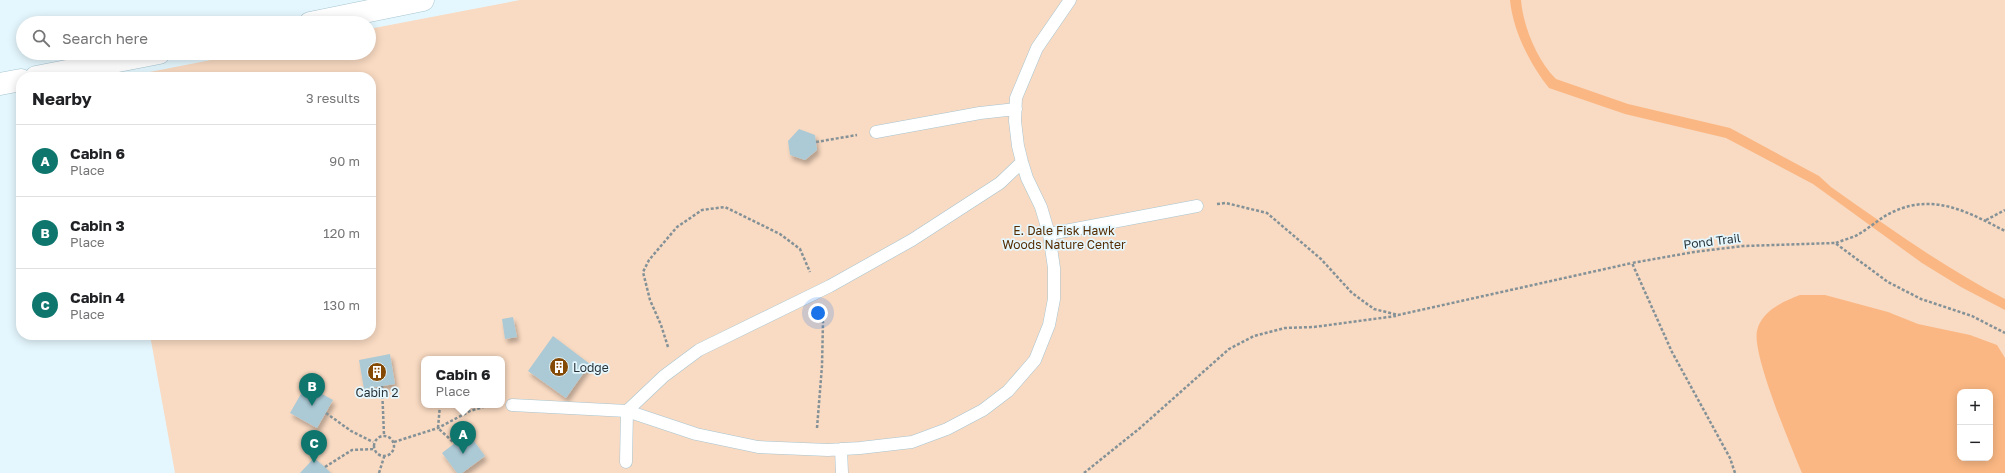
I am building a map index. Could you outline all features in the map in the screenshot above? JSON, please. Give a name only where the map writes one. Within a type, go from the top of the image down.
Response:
[{"type":"street","points":[[344,16],[423,0]]},
{"type":"street","points":[[62,72],[123,60]]},
{"type":"street","points":[[0,84],[16,81]]},
{"type":"lane","points":[[512,404],[627,411],[696,434],[758,447],[814,449],[841,449],[912,442],[954,425],[982,410],[1008,391],[1036,360],[1049,325],[1054,300],[1054,276],[1049,234],[1041,207],[1027,178],[1022,162],[1016,133],[1016,98],[1037,48],[1070,0]]},
{"type":"lane","points":[[876,132],[980,113],[1016,109]]},
{"type":"lane","points":[[626,462],[627,411],[674,368],[699,350],[816,294],[932,228],[1000,183],[1022,162]]},
{"type":"lane","points":[[1049,234],[1197,206]]},
{"type":"lane","points":[[841,449],[842,473]]},
{"type":"path","points":[[816,142],[876,132]]},
{"type":"path","points":[[1197,206],[1226,203],[1267,213],[1321,259],[1352,293],[1374,309],[1398,315]]},
{"type":"path","points":[[1835,243],[1857,234],[1895,211],[1918,204],[1947,205],[2005,231]]},
{"type":"path","points":[[674,368],[661,325],[650,300],[643,272],[649,260],[677,227],[702,210],[725,207],[780,234],[800,249],[810,270],[823,322],[820,410],[814,449]]},
{"type":"path","points":[[1985,221],[2005,210]]},
{"type":"path","points":[[1835,243],[1888,282],[1920,299],[1972,316],[2005,334]]},
{"type":"path","name":"Pond Trail","points":[[1084,473],[1140,428],[1229,349],[1254,336],[1285,328],[1314,327],[1398,315],[1550,280],[1687,253],[1743,246],[1835,243]]},
{"type":"path","points":[[1632,264],[1672,352],[1730,458],[1735,473]]},
{"type":"path","points":[[382,386],[384,435]]},
{"type":"path","points":[[438,428],[440,408]]},
{"type":"path","points":[[394,442],[438,428],[470,411],[480,408]]},
{"type":"path","points":[[326,413],[351,431],[374,442]]},
{"type":"path","points":[[438,428],[454,443]]},
{"type":"path","points":[[379,473],[384,457],[390,454],[394,449],[394,442],[390,437],[384,435],[377,437],[374,442],[374,449],[378,454],[384,457]]},
{"type":"path","points":[[325,467],[352,450],[374,449]]},
{"type":"green space","name":"E. Dale Fisk Hawk Woods Nature Center","points":[[520,0],[2005,0],[2005,473],[175,473],[151,340],[376,340],[376,72],[150,72],[211,60],[376,60],[376,28]]},
{"type":"shaded area","points":[[1510,0],[1521,0],[1522,10],[1532,42],[1537,53],[1556,79],[1628,104],[1730,128],[1819,176],[1831,187],[1916,246],[1960,274],[2005,299],[2005,310],[1961,287],[1922,263],[1813,184],[1726,138],[1625,114],[1549,88],[1535,68],[1524,47],[1515,23]]},
{"type":"shaded area","points":[[1800,295],[1825,295],[1888,312],[1918,324],[1970,335],[1997,345],[2005,358],[2005,473],[1802,473],[1766,379],[1760,360],[1757,343],[1757,331],[1759,324],[1768,312],[1780,304]]},
{"type":"building","points":[[799,129],[815,135],[817,150],[805,160],[790,155],[788,141]]},
{"type":"building","points":[[513,317],[517,337],[505,339],[502,319]]},
{"type":"building","name":"Lodge","points":[[553,336],[590,364],[566,398],[528,371]]},
{"type":"building","name":"Cabin 2","points":[[390,354],[395,384],[364,389],[359,360]]},
{"type":"building","points":[[306,385],[333,400],[317,428],[290,413]]},
{"type":"building","points":[[468,433],[485,456],[462,473],[457,473],[442,453]]},
{"type":"building","points":[[314,458],[325,467],[331,473],[300,473]]},
{"type":"place","name":"Lodge","points":[[559,367]]},
{"type":"place","name":"Cabin 2","points":[[377,372]]},
{"type":"place","name":"Cabin 3","points":[[312,406]]},
{"type":"place","name":"Cabin 6","points":[[463,454]]},
{"type":"place","name":"Cabin 4","points":[[314,463]]}]
